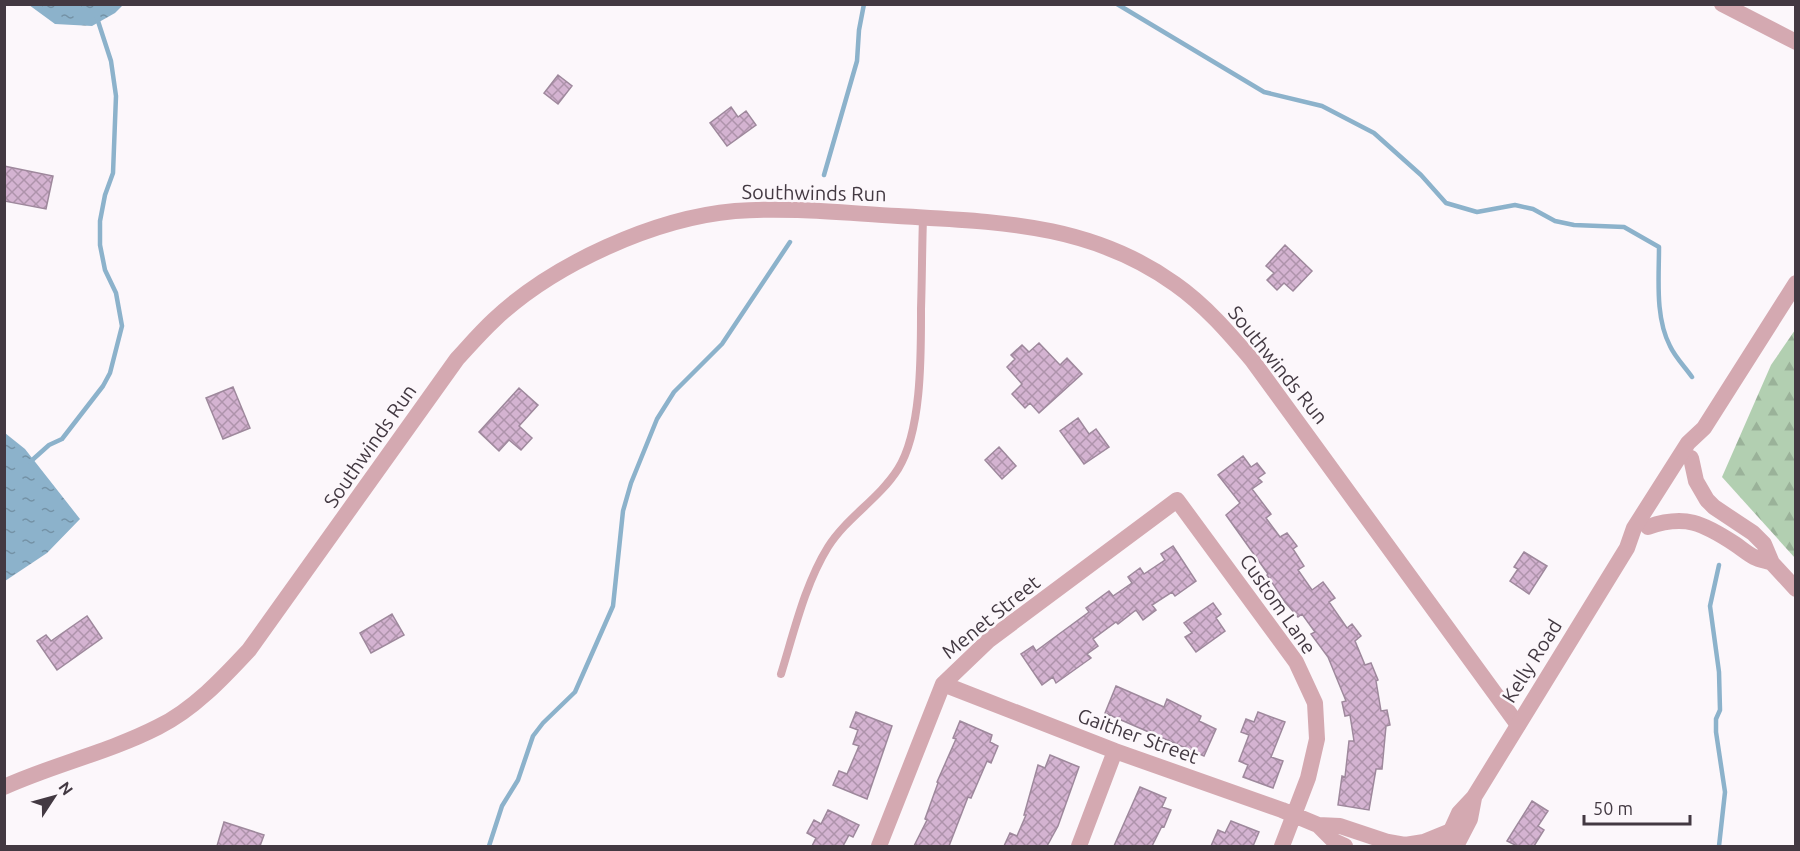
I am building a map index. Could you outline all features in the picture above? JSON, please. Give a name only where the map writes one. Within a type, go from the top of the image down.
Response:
[{"type":"street","points":[[1722,4],[1796,42]]},
{"type":"street","name":"Southwinds Run","points":[[4,786],[88,756],[160,726],[209,691],[249,650],[457,359],[495,319],[569,266],[618,241],[689,219],[734,212],[790,210],[1030,226],[1107,246],[1146,265],[1176,284],[1216,319],[1252,360],[1518,725]]},
{"type":"street","name":"Kelly Road","points":[[1450,841],[1459,813],[1474,797],[1627,548],[1634,528],[1688,443],[1704,428],[1796,283]]},
{"type":"street","name":"Kelly Road","points":[[1627,548],[1643,534],[1698,448],[1704,428]]},
{"type":"street","points":[[1691,458],[1696,481],[1707,500],[1753,533],[1764,544],[1772,562],[1796,589]]},
{"type":"street","name":"Menet Street","points":[[879,846],[943,684],[989,640],[1178,500]]},
{"type":"street","name":"Custom Lane","points":[[1178,500],[1296,662],[1315,703],[1317,739],[1308,778],[1282,846]]},
{"type":"street","points":[[1648,526],[1683,519],[1696,522],[1728,539],[1754,557],[1772,562]]},
{"type":"street","name":"Gaither Street","points":[[943,684],[1115,751],[1294,814],[1318,825],[1347,828],[1388,842],[1405,845],[1450,841]]},
{"type":"street","points":[[1079,846],[1115,751]]},
{"type":"street","name":"Gaither Street","points":[[1318,825],[1334,841],[1345,846]]},
{"type":"lane","points":[[781,674],[810,584],[828,547],[846,522],[882,489],[898,469],[909,442],[917,405],[921,350],[923,218]]},
{"type":"green space","points":[[1795,330],[1795,558],[1722,477],[1771,365]]},
{"type":"water","points":[[29,5],[123,5],[115,13],[92,26],[55,24]]},
{"type":"water","points":[[5,433],[25,449],[80,519],[47,553],[5,581]]},
{"type":"building","points":[[558,75],[572,86],[558,104],[544,93]]},
{"type":"building","points":[[731,107],[738,117],[746,111],[756,125],[727,146],[710,123]]},
{"type":"building","points":[[4,166],[53,176],[46,209],[4,201]]},
{"type":"building","points":[[1285,245],[1312,271],[1293,291],[1284,283],[1277,290],[1267,280],[1274,273],[1266,266]]},
{"type":"building","points":[[1039,343],[1060,365],[1067,358],[1082,374],[1039,413],[1030,403],[1025,408],[1012,394],[1022,384],[1007,367],[1015,359],[1011,355],[1022,345],[1029,352]]},
{"type":"building","points":[[233,387],[250,428],[223,439],[206,398]]},
{"type":"building","points":[[519,388],[538,405],[519,426],[532,438],[521,450],[509,440],[499,451],[479,432]]},
{"type":"building","points":[[1078,418],[1089,434],[1096,429],[1109,447],[1084,464],[1060,431]]},
{"type":"building","points":[[999,447],[1016,466],[1002,479],[985,460]]},
{"type":"building","points":[[1243,456],[1251,467],[1257,463],[1265,473],[1258,478],[1262,482],[1252,489],[1271,514],[1266,518],[1280,537],[1287,533],[1297,546],[1293,549],[1304,566],[1298,570],[1312,590],[1323,582],[1335,598],[1329,602],[1347,628],[1352,624],[1361,636],[1355,641],[1365,665],[1371,663],[1378,680],[1376,681],[1381,711],[1387,710],[1390,725],[1386,726],[1382,769],[1376,769],[1369,810],[1338,805],[1342,776],[1345,777],[1349,741],[1354,741],[1350,715],[1345,716],[1342,702],[1346,701],[1328,657],[1311,634],[1315,632],[1302,614],[1298,617],[1285,602],[1226,515],[1240,503],[1218,475]]},
{"type":"building","points":[[1173,546],[1196,581],[1175,596],[1172,592],[1152,605],[1156,610],[1143,620],[1136,610],[1118,624],[1116,622],[1093,639],[1098,646],[1087,654],[1091,658],[1056,683],[1053,677],[1042,685],[1021,654],[1033,646],[1036,651],[1089,612],[1086,608],[1109,591],[1113,596],[1132,583],[1128,577],[1140,568],[1144,574],[1165,560],[1161,554]]},
{"type":"building","points":[[1524,552],[1547,566],[1529,594],[1510,581],[1518,569],[1514,567]]},
{"type":"building","points":[[1213,603],[1221,614],[1216,618],[1225,631],[1196,652],[1185,637],[1192,633],[1184,623]]},
{"type":"building","points":[[392,614],[404,635],[371,653],[360,633]]},
{"type":"building","points":[[87,616],[102,638],[57,670],[37,641],[46,635],[51,641]]},
{"type":"building","points":[[1116,686],[1164,707],[1167,699],[1201,716],[1199,721],[1216,729],[1204,756],[1105,713]]},
{"type":"building","points":[[856,712],[892,726],[867,799],[833,785],[839,771],[847,774],[859,746],[853,744],[858,730],[850,727]]},
{"type":"building","points":[[1258,712],[1285,722],[1271,757],[1283,761],[1273,788],[1243,777],[1248,765],[1239,761],[1249,735],[1241,732],[1246,719],[1254,722]]},
{"type":"building","points":[[960,721],[992,735],[990,742],[998,746],[991,763],[987,761],[971,798],[968,797],[949,846],[914,846],[927,820],[925,819],[937,782],[956,739],[953,738]]},
{"type":"building","points":[[1050,755],[1079,767],[1058,826],[1047,846],[1004,846],[1010,833],[1017,836],[1026,815],[1024,815],[1038,765],[1045,768]]},
{"type":"building","points":[[1140,787],[1166,798],[1162,807],[1171,810],[1164,827],[1162,826],[1152,846],[1114,846]]},
{"type":"building","points":[[1532,801],[1548,811],[1538,826],[1544,830],[1534,846],[1517,846],[1507,841]]},
{"type":"building","points":[[828,810],[859,825],[853,837],[849,835],[843,846],[812,846],[816,838],[807,833],[814,820],[821,824]]},
{"type":"building","points":[[1231,821],[1259,832],[1253,846],[1211,846],[1218,830],[1225,833]]},
{"type":"building","points":[[224,822],[264,835],[260,846],[217,846]]},
{"type":"waterway","points":[[824,175],[857,61],[864,4]]},
{"type":"waterway","points":[[1117,4],[1264,92],[1322,106],[1374,133],[1421,175],[1446,203],[1477,212],[1515,205],[1533,209],[1555,221],[1574,225],[1624,227],[1659,247],[1659,298],[1665,335],[1677,358],[1692,377]]},
{"type":"waterway","points":[[30,462],[49,445],[62,439],[103,386],[110,373],[122,326],[116,293],[105,270],[100,245],[100,221],[105,195],[113,173],[116,96],[111,61],[97,18]]},
{"type":"waterway","points":[[489,846],[502,806],[518,780],[533,736],[575,692],[613,606],[623,511],[631,483],[657,419],[674,392],[722,344],[790,242]]},
{"type":"waterway","points":[[1719,565],[1710,606],[1719,672],[1720,710],[1716,719],[1716,732],[1725,792],[1719,846]]}]
